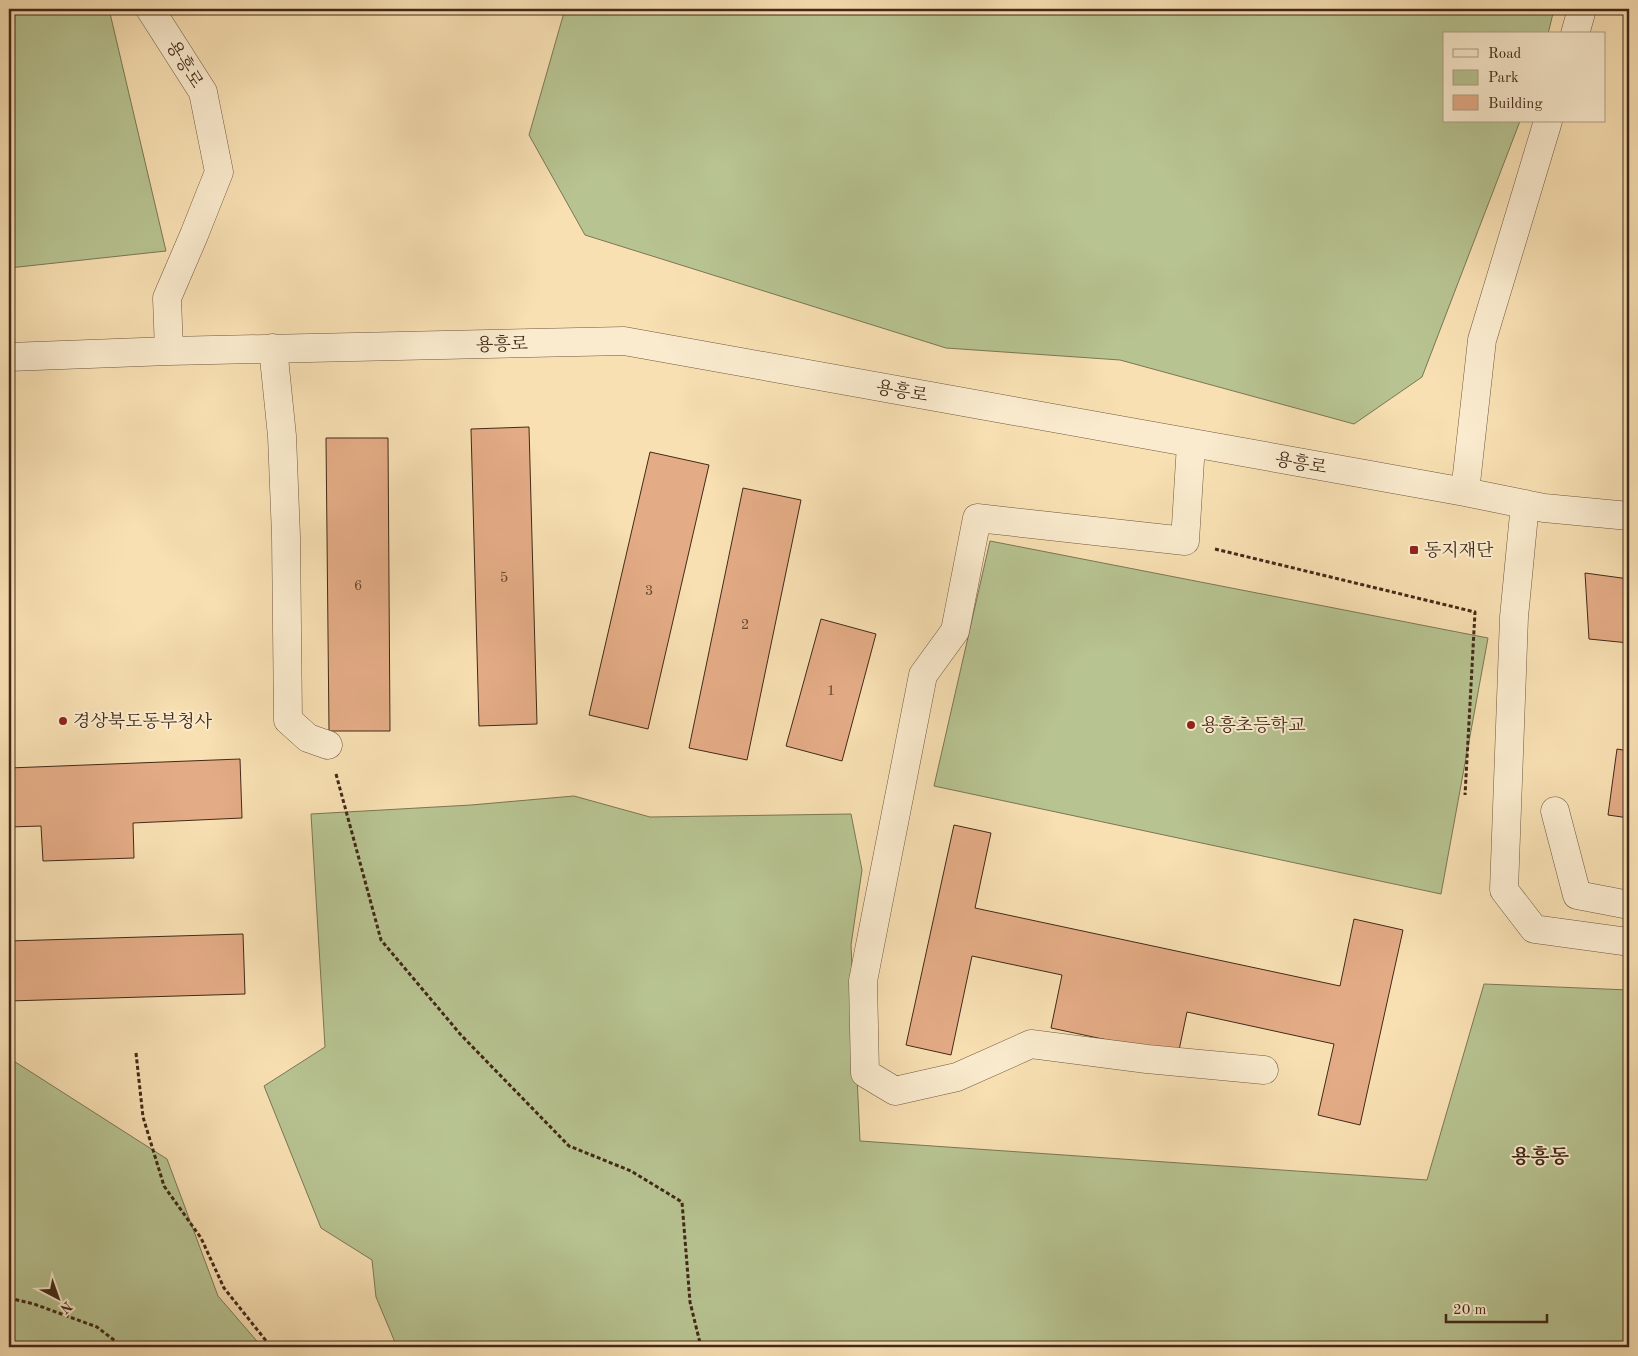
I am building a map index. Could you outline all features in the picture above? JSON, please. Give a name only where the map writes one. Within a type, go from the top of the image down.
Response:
[{"type":"street","name":"용흥로","points":[[150,9],[203,92],[219,172],[167,298],[168,351]]},
{"type":"street","points":[[1576,32],[1582,9]]},
{"type":"street","points":[[1465,492],[1482,340],[1548,122]]},
{"type":"street","name":"용흥로","points":[[9,357],[273,348],[624,341],[1465,492],[1544,508],[1629,516]]},
{"type":"street","points":[[273,348],[282,436],[286,536],[288,720],[308,738],[328,745]]},
{"type":"street","points":[[1191,444],[1185,541],[977,518],[955,631],[923,675],[863,982],[865,1073],[895,1091],[957,1077],[1031,1044],[1147,1059],[1264,1070]]},
{"type":"street","points":[[1525,504],[1514,617],[1504,890],[1534,929],[1629,942]]},
{"type":"street","points":[[1555,811],[1577,895],[1629,905]]},
{"type":"path","points":[[1185,541],[1475,612],[1466,795]]},
{"type":"path","points":[[328,745],[381,940],[461,1035],[569,1146],[631,1171],[682,1202],[690,1302],[701,1347]]},
{"type":"path","points":[[136,1053],[143,1117],[164,1186],[201,1238],[224,1288],[271,1347]]},
{"type":"path","points":[[9,1298],[34,1304],[97,1327],[123,1347]]},
{"type":"path","points":[[1405,1347],[1409,1345],[1413,1347]]},
{"type":"green space","points":[[9,9],[109,9],[166,251],[9,268]]},
{"type":"green space","points":[[565,9],[1554,9],[1548,32],[1443,32],[1443,122],[1520,122],[1422,377],[1354,424],[1120,360],[946,348],[585,235],[529,135]]},
{"type":"green space","points":[[990,541],[1488,638],[1441,894],[934,786]]},
{"type":"green space","points":[[574,796],[650,817],[851,814],[862,870],[851,945],[860,1141],[1427,1180],[1484,984],[1629,990],[1629,1347],[397,1347],[376,1297],[372,1260],[321,1228],[264,1086],[325,1047],[311,814],[471,805]]},
{"type":"green space","points":[[9,1058],[167,1159],[218,1296],[262,1347],[9,1347]]},
{"type":"building","points":[[529,427],[537,724],[479,726],[471,429]]},
{"type":"building","points":[[326,438],[388,438],[390,731],[329,731]]},
{"type":"building","points":[[650,452],[709,465],[648,729],[589,715]]},
{"type":"building","points":[[743,488],[801,500],[747,760],[689,748]]},
{"type":"building","points":[[1585,573],[1629,579],[1629,643],[1589,639]]},
{"type":"building","points":[[821,619],[876,634],[842,761],[786,746]]},
{"type":"building","points":[[1617,749],[1629,751],[1629,818],[1608,815]]},
{"type":"building","points":[[240,759],[242,818],[133,823],[134,858],[43,861],[41,826],[9,827],[9,768]]},
{"type":"building","points":[[954,825],[991,833],[975,908],[1340,986],[1354,919],[1403,930],[1360,1125],[1318,1115],[1334,1044],[1187,1012],[1178,1055],[1051,1028],[1062,975],[972,956],[951,1055],[906,1045]]},
{"type":"building","points":[[243,934],[245,994],[9,1001],[9,941]]},
{"type":"place","name":"동지재단","points":[[1414,550]]},
{"type":"place","name":"경상북도동부청사","points":[[63,721]]},
{"type":"place","name":"용흥초등학교","points":[[1191,725]]},
{"type":"district","name":"용흥동","points":[[1540,1156]]}]
